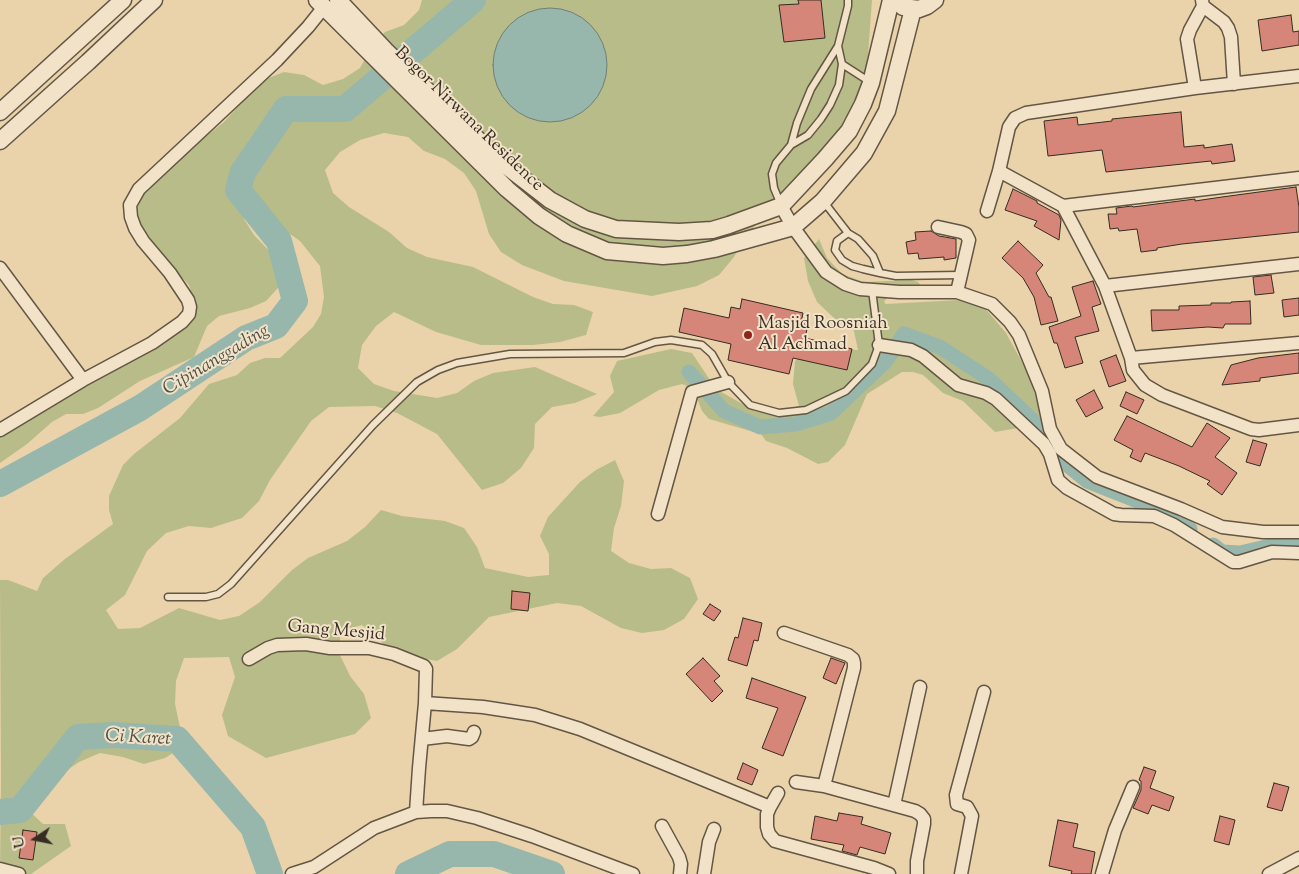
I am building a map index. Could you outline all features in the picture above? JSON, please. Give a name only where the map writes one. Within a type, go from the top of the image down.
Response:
[{"type":"street","points":[[0,112],[123,0]]},
{"type":"street","points":[[0,141],[154,0]]},
{"type":"street","points":[[892,0],[903,7],[913,9],[927,6],[935,0]]},
{"type":"street","name":"Bogor Nirwana Residence","points":[[406,80],[501,162],[550,200],[585,219],[616,228],[712,230],[729,226],[781,206],[825,159],[848,131],[863,104],[871,83],[892,0]]},
{"type":"street","points":[[0,430],[83,380],[152,343],[182,322],[189,314],[188,300],[170,273],[143,241],[130,217],[130,205],[139,189],[277,60],[308,27],[327,2]]},
{"type":"street","name":"Bogor Nirwana Residence","points":[[327,2],[406,80],[507,189],[526,205],[567,234],[607,251],[663,256],[687,254],[737,244],[793,227],[823,201],[864,153],[887,112],[913,9]]},
{"type":"street","points":[[1195,88],[1187,39],[1202,3],[1224,22],[1228,28],[1234,84]]},
{"type":"street","points":[[987,211],[1009,127],[1015,118],[1026,113],[1195,88],[1299,76]]},
{"type":"street","points":[[25,91],[38,108]]},
{"type":"street","points":[[999,171],[1063,206],[1105,286],[1131,358],[1133,370],[1145,385],[1162,395],[1258,430],[1299,425]]},
{"type":"street","points":[[1063,206],[1299,178]]},
{"type":"street","points":[[781,206],[793,227],[826,272],[845,284],[872,290],[899,292],[957,292],[992,304],[1010,322],[1019,335],[1042,390],[1050,429],[1062,449],[1097,477],[1181,508],[1222,527],[1264,532],[1299,532]]},
{"type":"street","points":[[938,227],[961,232],[969,240],[957,292]]},
{"type":"street","points":[[1105,286],[1299,264]]},
{"type":"street","points":[[0,268],[83,380]]},
{"type":"street","points":[[1131,358],[1299,343]]},
{"type":"street","points":[[879,344],[911,350],[923,356],[958,385],[986,393],[996,399],[1044,444],[1050,454],[1058,480],[1067,488],[1114,514],[1154,516],[1174,525],[1233,562],[1272,552],[1299,552]]},
{"type":"street","points":[[658,514],[692,392],[728,382]]},
{"type":"street","points":[[784,633],[848,655],[854,663],[824,786]]},
{"type":"street","name":"Gang Mesjid","points":[[249,659],[268,648],[288,644],[306,644],[330,648],[369,648],[394,654],[425,667],[425,703],[416,812]]},
{"type":"street","points":[[894,806],[920,687]]},
{"type":"street","points":[[960,874],[972,816],[967,807],[958,804],[956,795],[984,692]]},
{"type":"street","points":[[425,703],[484,707],[535,715],[580,729],[770,806]]},
{"type":"street","points":[[422,739],[446,736],[469,739],[472,738],[474,732]]},
{"type":"street","points":[[796,782],[824,786],[920,814],[924,819],[916,861],[917,874]]},
{"type":"street","points":[[1102,874],[1115,830],[1133,787]]},
{"type":"street","points":[[778,793],[767,814],[769,834],[775,841],[874,868],[889,874]]},
{"type":"street","points":[[292,874],[314,867],[374,828],[416,812],[447,812],[478,818],[633,874]]},
{"type":"street","points":[[662,826],[679,857],[681,864],[680,874]]},
{"type":"street","points":[[704,874],[709,842],[714,829]]},
{"type":"street","points":[[1268,874],[1299,858]]},
{"type":"street","points":[[0,869],[19,874]]},
{"type":"lane","points":[[791,146],[797,123],[811,89],[838,46],[848,0]]},
{"type":"lane","points":[[781,206],[774,188],[772,174],[776,164],[791,146],[808,135],[821,119],[839,85],[842,64],[838,46]]},
{"type":"lane","points":[[842,64],[871,83]]},
{"type":"lane","points":[[823,201],[848,233],[858,239],[873,256],[880,273]]},
{"type":"lane","points":[[848,233],[837,241],[835,250],[842,260],[852,266],[880,273],[905,276],[960,275]]},
{"type":"lane","points":[[168,597],[206,597],[218,594],[231,584],[373,425],[417,382],[438,370],[457,363],[510,354],[624,352],[655,342],[671,340],[702,345],[712,354],[728,382],[750,405],[779,413],[806,410],[846,391],[872,364],[879,344],[872,290]]},
{"type":"green space","points":[[422,0],[872,0],[867,69],[855,103],[842,128],[746,236],[734,257],[719,275],[697,286],[652,296],[564,281],[522,265],[501,252],[489,234],[476,191],[464,173],[445,159],[424,151],[408,137],[384,133],[360,140],[340,152],[325,170],[333,193],[349,207],[389,232],[407,248],[427,257],[473,267],[533,297],[553,304],[574,305],[593,312],[586,335],[560,342],[533,345],[481,345],[436,332],[394,312],[376,326],[362,345],[358,368],[374,384],[394,391],[437,398],[457,393],[474,381],[493,373],[535,367],[597,394],[575,403],[552,407],[535,424],[534,448],[521,468],[503,483],[482,490],[437,434],[397,413],[375,406],[329,407],[311,421],[270,480],[259,501],[242,518],[211,528],[189,526],[166,533],[147,551],[125,595],[106,610],[118,629],[140,628],[179,608],[220,620],[239,616],[260,602],[292,570],[308,558],[347,541],[365,527],[381,510],[402,516],[445,521],[464,528],[477,547],[485,568],[528,577],[549,575],[549,554],[540,536],[548,517],[580,482],[596,470],[615,460],[624,481],[621,506],[614,528],[611,551],[629,563],[651,569],[671,568],[690,578],[698,599],[684,619],[664,630],[642,633],[621,628],[581,606],[557,603],[489,617],[457,649],[437,661],[394,653],[362,625],[340,631],[340,655],[350,676],[364,694],[371,718],[355,734],[266,758],[228,736],[222,715],[235,677],[229,657],[184,658],[176,681],[175,704],[184,746],[165,758],[144,764],[123,757],[100,753],[79,762],[40,789],[26,808],[43,824],[65,824],[71,846],[31,874],[0,874],[0,580],[8,580],[37,591],[43,578],[65,559],[113,524],[109,510],[109,496],[123,465],[134,454],[180,418],[209,384],[237,375],[250,363],[265,358],[280,358],[313,327],[321,314],[324,297],[320,266],[300,241],[286,231],[264,210],[258,197],[243,202],[244,219],[254,235],[275,257],[281,272],[278,288],[266,301],[250,308],[219,316],[207,326],[194,357],[140,381],[98,408],[83,414],[66,414],[52,422],[27,444],[0,463],[0,430],[168,336],[193,298],[189,285],[150,243],[137,219],[137,208],[146,191],[184,153],[224,122],[261,81],[284,72],[304,75],[323,85],[343,79],[360,68],[371,48],[385,32],[404,25],[419,10]]},
{"type":"green space","points":[[819,239],[827,258],[842,274],[864,282],[912,280],[918,282],[921,286],[921,291],[886,299],[884,302],[886,304],[960,300],[984,307],[1006,333],[1028,373],[1041,412],[1035,425],[995,432],[963,401],[943,393],[923,375],[913,372],[902,372],[867,394],[845,445],[828,462],[818,464],[787,448],[766,441],[761,434],[709,419],[702,411],[693,388],[682,384],[659,390],[620,413],[600,417],[593,416],[614,392],[610,376],[617,361],[671,349],[692,353],[716,389],[755,411],[777,413],[799,406],[793,384],[795,361],[812,347],[858,350],[853,327],[834,318],[817,302],[808,281],[804,258]]},
{"type":"water","points":[[550,8],[572,12],[590,25],[603,43],[607,65],[603,87],[590,105],[572,118],[550,122],[528,118],[510,105],[497,87],[493,65],[497,43],[510,25],[528,12]]},
{"type":"building","points":[[798,0],[821,0],[825,38],[784,42],[779,5],[799,4]]},
{"type":"building","points":[[1291,15],[1293,32],[1299,31],[1299,45],[1262,51],[1258,20]]},
{"type":"building","points":[[1181,112],[1184,147],[1204,145],[1204,148],[1232,144],[1235,161],[1212,164],[1211,161],[1106,172],[1102,150],[1048,156],[1044,121],[1077,117],[1078,125],[1112,121],[1112,119]]},
{"type":"building","points":[[1296,187],[1299,207],[1299,232],[1182,244],[1141,252],[1137,229],[1119,231],[1118,228],[1110,229],[1108,214],[1117,214],[1116,208],[1195,199],[1195,201]]},
{"type":"building","points":[[1013,189],[1059,215],[1061,220],[1059,240],[1034,226],[1037,221],[1005,210]]},
{"type":"building","points":[[931,231],[939,236],[956,239],[956,258],[944,260],[944,257],[919,259],[918,253],[908,254],[906,242],[916,240],[915,232]]},
{"type":"building","points":[[1018,241],[1043,265],[1036,273],[1049,297],[1051,297],[1058,321],[1041,325],[1034,297],[1023,278],[1002,258]]},
{"type":"building","points":[[1271,275],[1274,293],[1255,295],[1253,277]]},
{"type":"building","points":[[1093,281],[1101,304],[1092,307],[1099,331],[1075,337],[1083,363],[1065,368],[1057,343],[1054,343],[1049,327],[1081,316],[1072,287]]},
{"type":"building","points":[[1299,298],[1299,315],[1284,317],[1282,300]]},
{"type":"building","name":"Masjid Roosniah Al Achmad","points":[[742,299],[803,313],[801,323],[808,325],[805,338],[852,349],[847,370],[793,358],[789,374],[728,360],[731,344],[679,332],[684,308],[729,318],[731,307],[740,309]]},
{"type":"building","points":[[1250,301],[1251,324],[1225,324],[1223,328],[1208,327],[1152,331],[1151,310],[1179,310],[1179,306]]},
{"type":"building","points":[[1299,353],[1299,373],[1260,378],[1260,381],[1222,385],[1231,365],[1258,358]]},
{"type":"building","points":[[1116,355],[1126,381],[1109,387],[1100,361]]},
{"type":"building","points":[[1094,390],[1103,408],[1086,417],[1076,400]]},
{"type":"building","points":[[1126,392],[1144,400],[1137,414],[1120,406]]},
{"type":"building","points":[[1127,416],[1192,447],[1207,423],[1230,438],[1215,457],[1237,473],[1222,495],[1207,484],[1210,481],[1179,466],[1145,453],[1141,462],[1130,457],[1133,450],[1114,440]]},
{"type":"building","points":[[1253,440],[1267,444],[1260,466],[1246,462]]},
{"type":"building","points":[[512,591],[530,593],[528,611],[511,609]]},
{"type":"building","points":[[710,604],[721,611],[714,621],[703,614]]},
{"type":"building","points":[[743,618],[762,623],[758,641],[754,640],[747,666],[728,660],[735,637],[738,638]]},
{"type":"building","points":[[703,658],[720,676],[714,681],[723,691],[712,702],[686,674]]},
{"type":"building","points":[[831,658],[845,663],[836,684],[823,678]]},
{"type":"building","points":[[752,678],[806,697],[783,756],[762,748],[778,708],[746,698]]},
{"type":"building","points":[[743,763],[758,770],[752,785],[737,779]]},
{"type":"building","points":[[1144,767],[1156,771],[1150,788],[1174,797],[1169,811],[1152,805],[1148,814],[1133,808],[1141,790],[1141,781],[1139,780]]},
{"type":"building","points":[[1274,783],[1289,787],[1282,811],[1267,807]]},
{"type":"building","points":[[839,813],[863,817],[861,824],[891,833],[885,854],[860,847],[857,855],[842,851],[844,845],[811,839],[815,816],[837,821]]},
{"type":"building","points":[[1220,816],[1235,820],[1229,845],[1214,841]]},
{"type":"building","points":[[1058,820],[1078,824],[1073,847],[1095,852],[1091,874],[1071,874],[1072,871],[1049,866]]},
{"type":"building","points":[[23,830],[37,832],[33,860],[19,858]]},
{"type":"waterway","name":"Cipinanggading","points":[[0,484],[140,408],[246,338],[276,326],[295,301],[279,241],[238,190],[243,172],[286,109],[345,109],[473,0]]},
{"type":"waterway","points":[[689,372],[724,411],[760,427],[796,424],[831,413],[885,362],[904,334],[940,347],[989,379],[1044,431],[1066,464],[1087,481],[1163,511],[1190,529]]},
{"type":"waterway","points":[[1213,545],[1222,552],[1240,553],[1279,544],[1299,545]]},
{"type":"waterway","name":"Ci Karet","points":[[0,812],[20,810],[78,737],[113,735],[177,739],[253,827],[270,874]]},
{"type":"waterway","name":"Ci Karet","points":[[408,874],[450,854],[494,854],[552,874]]},
{"type":"place","name":"Masjid Roosniah Al Achmad","points":[[748,335]]}]
